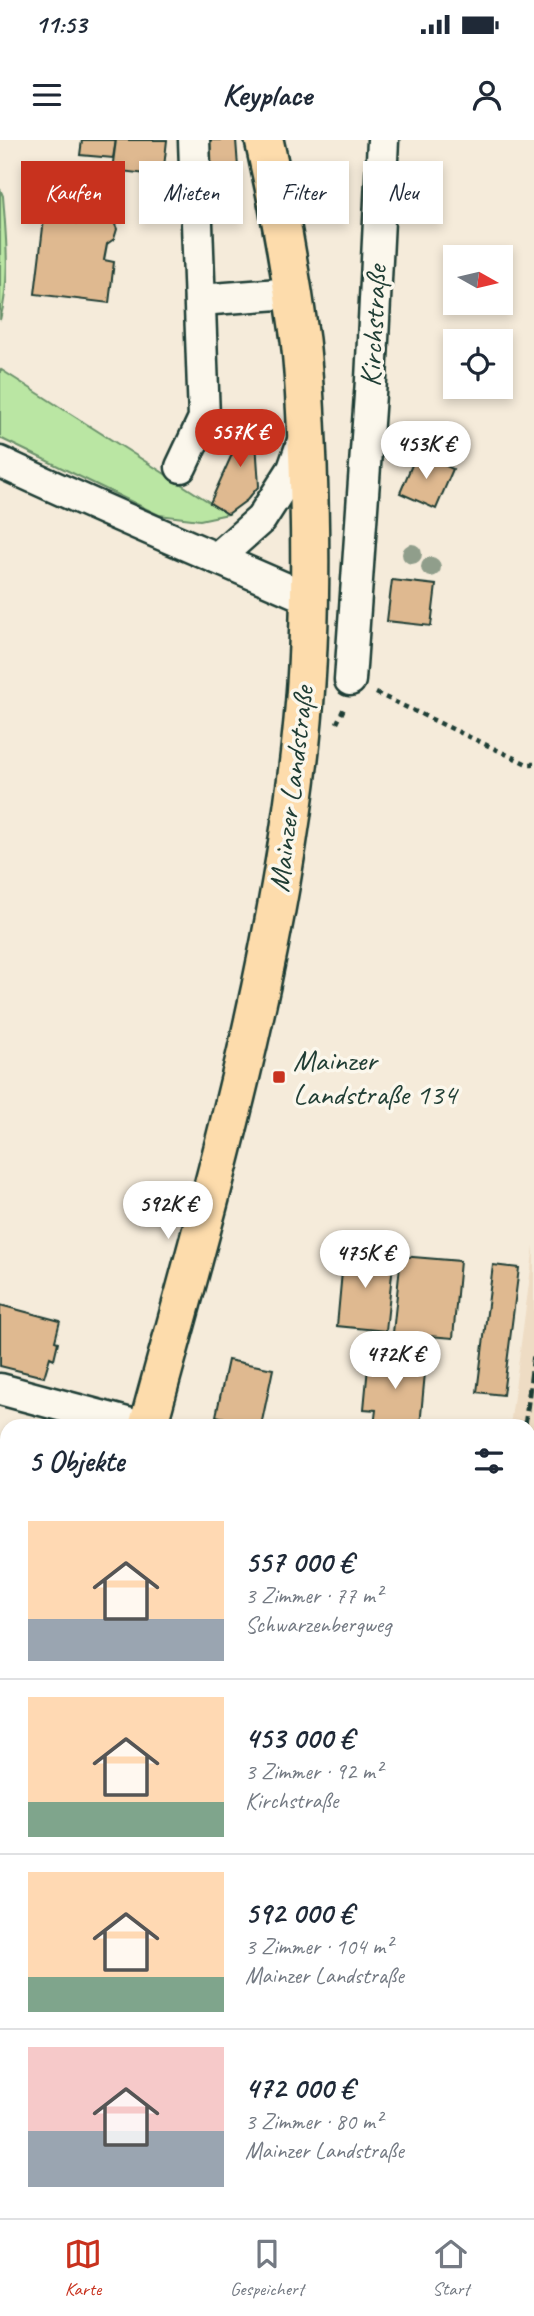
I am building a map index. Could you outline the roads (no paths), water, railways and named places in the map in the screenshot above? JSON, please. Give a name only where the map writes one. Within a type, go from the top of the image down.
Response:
[{"type":"main road","name":"Mainzer Landstraße","points":[[150,1419],[242,1069],[278,898],[303,723],[310,599],[307,431],[300,342],[279,210],[264,140]]},
{"type":"street","points":[[181,467],[204,418],[194,140]]},
{"type":"street","name":"Kirchstraße","points":[[347,693],[371,380],[383,140]]},
{"type":"street","points":[[200,300],[292,293]]},
{"type":"street","points":[[217,558],[261,519],[293,469],[307,431]]},
{"type":"street","points":[[0,462],[111,514],[310,599]]},
{"type":"street","points":[[0,1389],[112,1419]]},
{"type":"railway","points":[[526,1419],[534,1354]]},
{"type":"place","name":"Mainzer Landstraße 134","points":[[279,1077]]}]
